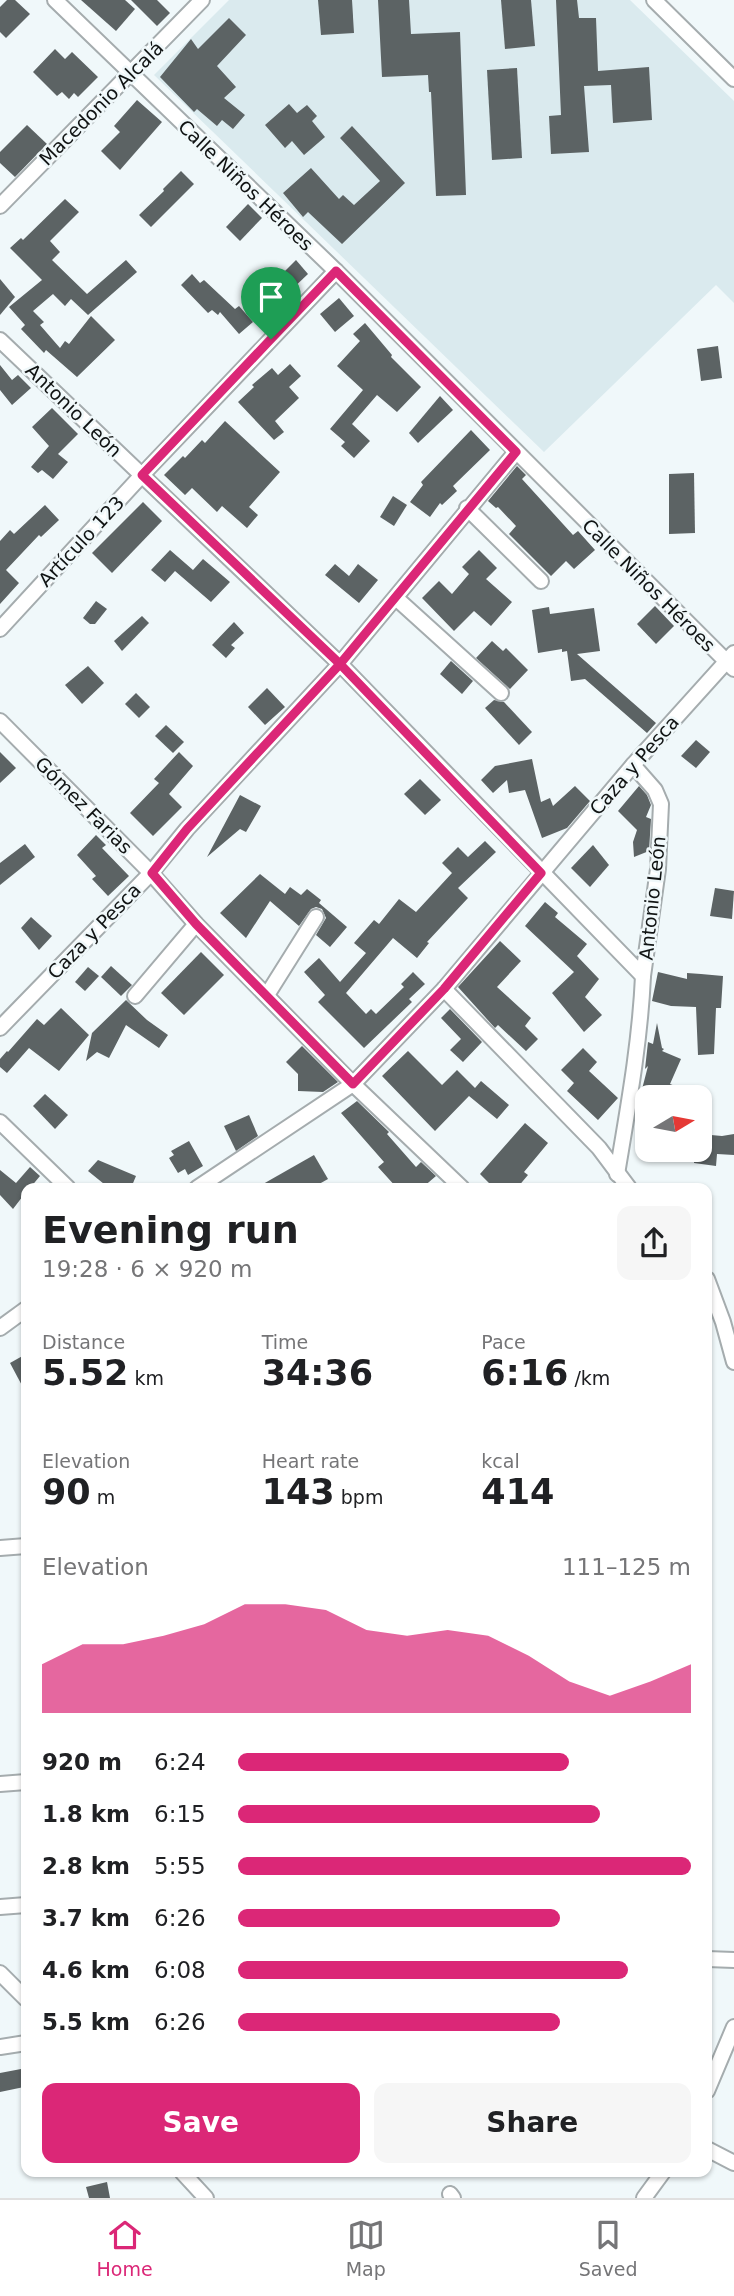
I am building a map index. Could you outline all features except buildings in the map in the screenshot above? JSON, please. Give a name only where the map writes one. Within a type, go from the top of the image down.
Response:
[{"type":"street","name":"Calle Niños Héroes","points":[[55,0],[336,271],[516,452],[731,661]]},
{"type":"street","name":"Macedonio Alcalá","points":[[0,206],[202,0]]},
{"type":"street","points":[[654,0],[734,79]]},
{"type":"street","name":"Artículo 123","points":[[0,629],[336,271]]},
{"type":"street","name":"Antonio León","points":[[0,340],[340,664],[643,976]]},
{"type":"street","name":"Caza y Pesca","points":[[0,1028],[152,873],[187,829],[340,664],[516,452]]},
{"type":"street","points":[[467,508],[541,581]]},
{"type":"street","points":[[396,598],[501,693]]},
{"type":"street","name":"Caza y Pesca","points":[[204,1183],[353,1084],[444,989],[633,765],[731,661]]},
{"type":"street","name":"Gómez Farias","points":[[0,721],[152,873],[196,924],[353,1084],[457,1183]]},
{"type":"street","name":"Antonio León","points":[[633,765],[655,790],[661,804],[658,869],[643,976]]},
{"type":"street","points":[[267,995],[316,917]]},
{"type":"street","points":[[135,996],[196,924]]},
{"type":"street","points":[[617,1174],[635,1071],[643,976]]},
{"type":"street","points":[[444,989],[599,1149],[625,1183]]},
{"type":"street","points":[[0,1122],[63,1183]]},
{"type":"street","points":[[712,1289],[729,1322],[734,1362]]},
{"type":"street","points":[[0,1328],[21,1313]]},
{"type":"street","points":[[0,1548],[21,1546]]},
{"type":"street","points":[[0,1784],[21,1782]]},
{"type":"street","points":[[0,1907],[21,1905]]},
{"type":"street","points":[[712,1959],[734,1960]]},
{"type":"street","points":[[0,1973],[21,1991]]},
{"type":"street","points":[[712,2079],[734,2027]]},
{"type":"street","points":[[0,2047],[21,2044]]},
{"type":"street","points":[[712,2152],[734,2163]]},
{"type":"street","points":[[187,2177],[206,2198]]},
{"type":"street","points":[[643,2198],[659,2177]]},
{"type":"shaded area","points":[[229,0],[630,0],[734,101],[734,303],[716,285],[544,452],[154,75]]},
{"type":"route","points":[[271,339],[142,475],[340,664],[187,829],[152,873],[196,924],[353,1084],[444,989],[541,873],[340,664],[516,452],[336,271],[271,339]]}]
